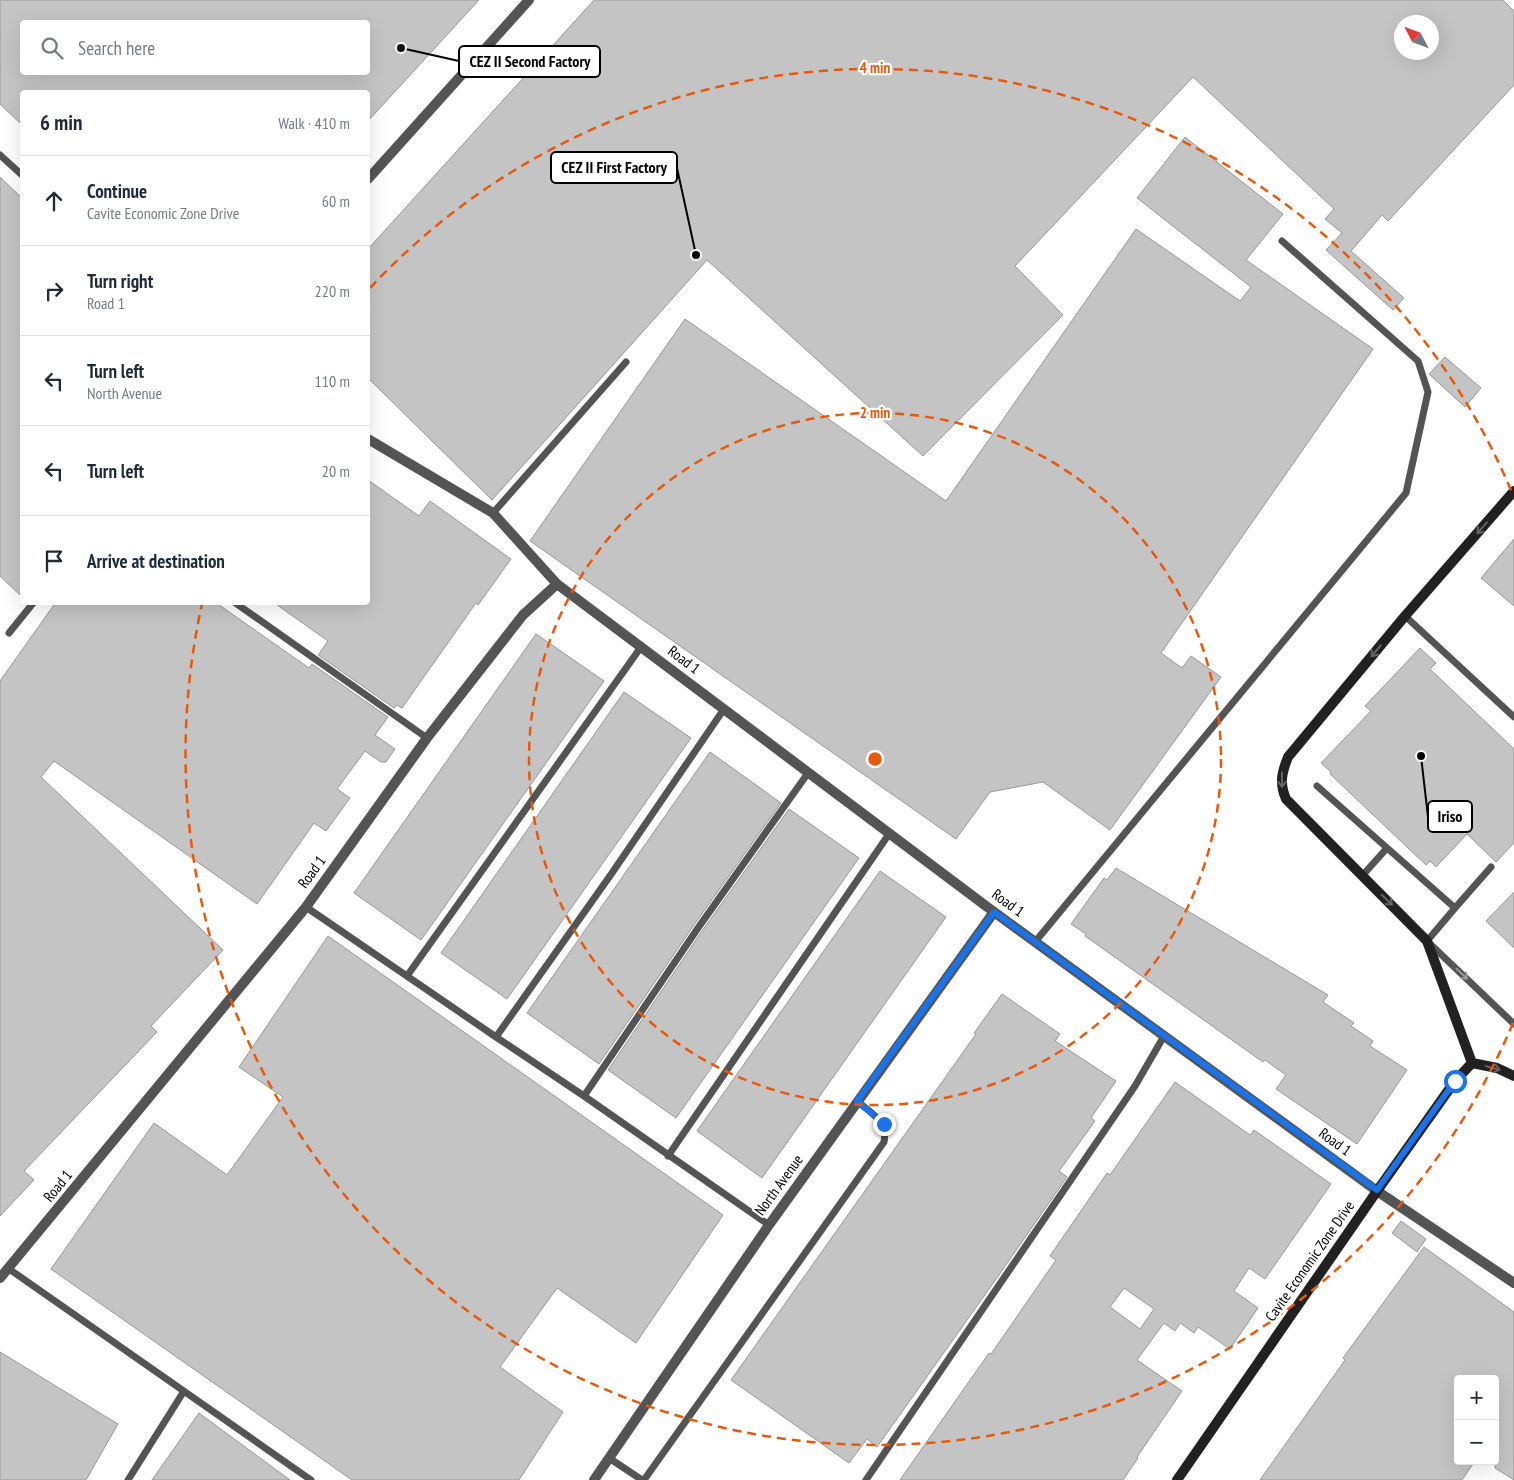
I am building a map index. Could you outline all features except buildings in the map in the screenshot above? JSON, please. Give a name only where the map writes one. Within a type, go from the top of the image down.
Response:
[{"type":"street","points":[[370,177],[529,0]]},
{"type":"street","points":[[370,440],[493,513],[557,584]]},
{"type":"street","points":[[1514,491],[1404,616],[1288,757],[1282,770],[1281,783],[1286,798],[1427,941],[1472,1063],[1497,1068],[1514,1076]]},
{"type":"street","name":"Road 1","points":[[0,1278],[306,907],[426,738],[523,615],[557,584],[994,912],[1377,1190],[1514,1283]]},
{"type":"street","name":"North Avenue","points":[[594,1480],[768,1225],[994,912]]},
{"type":"street","name":"Cavite Economic Zone Drive","points":[[1177,1480],[1377,1190],[1455,1081],[1472,1063]]},
{"type":"lane","points":[[0,155],[20,173]]},
{"type":"lane","points":[[1036,942],[1406,493],[1428,392],[1418,361],[1282,241]]},
{"type":"lane","points":[[493,513],[626,362]]},
{"type":"lane","points":[[9,633],[32,605]]},
{"type":"lane","points":[[238,605],[426,738]]},
{"type":"lane","points":[[1404,616],[1514,717]]},
{"type":"lane","points":[[407,976],[542,789],[641,647]]},
{"type":"lane","points":[[496,1037],[612,873],[724,709]]},
{"type":"lane","points":[[584,1096],[693,936],[808,773]]},
{"type":"lane","points":[[1318,786],[1455,908]]},
{"type":"lane","points":[[668,1156],[889,834]]},
{"type":"lane","points":[[1362,876],[1387,848]]},
{"type":"lane","points":[[1491,867],[1427,941],[1514,1024]]},
{"type":"lane","points":[[306,907],[584,1096],[768,1225]]},
{"type":"lane","points":[[866,1480],[1135,1086],[1164,1036]]},
{"type":"lane","points":[[609,1458],[643,1480],[884,1142],[886,1134],[884,1124],[857,1101]]},
{"type":"lane","points":[[9,1269],[311,1480]]},
{"type":"lane","points":[[128,1480],[184,1391]]},
{"type":"place","name":"CEZ II Second Factory","points":[[401,48]]},
{"type":"place","name":"CEZ II First Factory","points":[[696,255]]},
{"type":"place","name":"Iriso","points":[[1421,756]]},
{"type":"route","points":[[884,1124],[857,1101],[994,912],[1377,1190],[1455,1081]]}]
